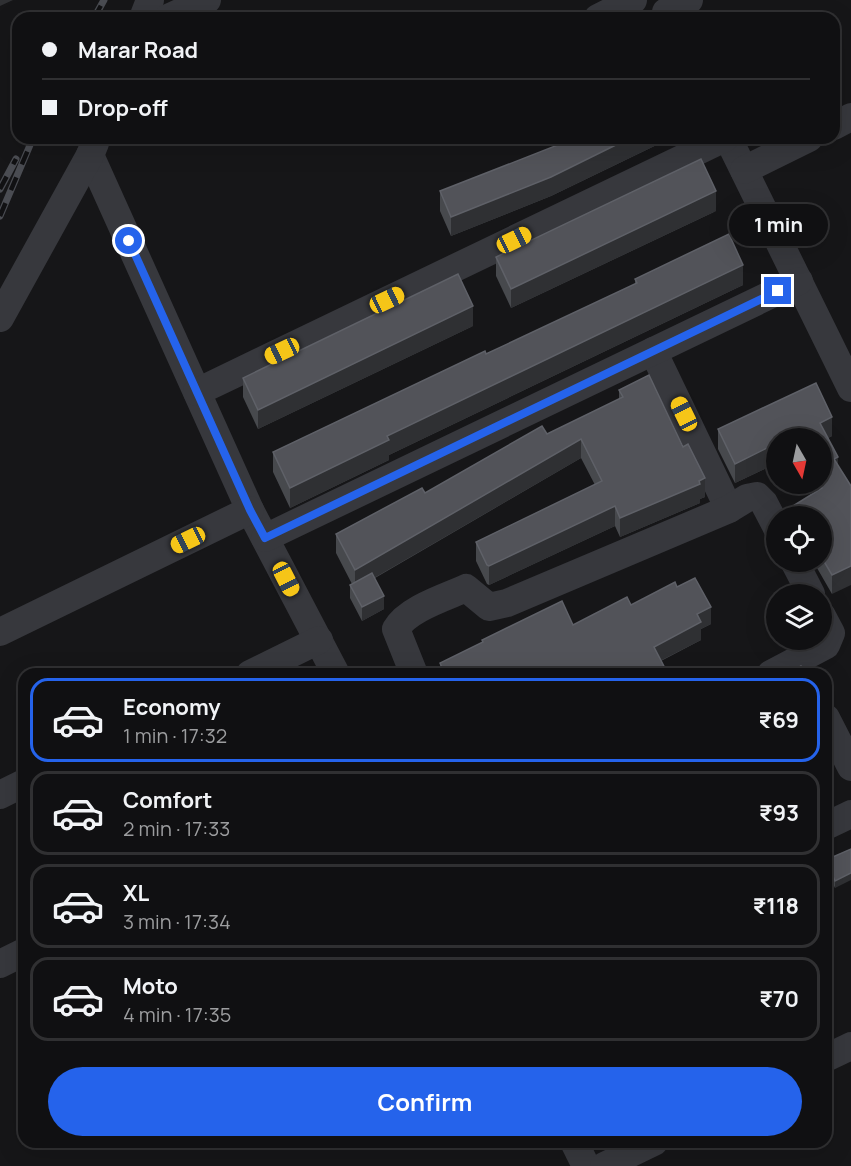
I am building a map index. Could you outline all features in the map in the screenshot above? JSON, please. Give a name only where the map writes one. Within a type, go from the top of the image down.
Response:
[{"type":"street","points":[[181,12],[207,0]]},
{"type":"street","points":[[610,12],[633,0]]},
{"type":"street","points":[[197,392],[714,144]]},
{"type":"street","points":[[730,144],[799,281],[840,337],[851,388]]},
{"type":"street","points":[[744,170],[797,144]]},
{"type":"street","points":[[93,147],[197,392],[250,510],[333,668]]},
{"type":"street","points":[[0,318],[93,147]]},
{"type":"street","points":[[265,538],[799,281]]},
{"type":"street","points":[[653,351],[729,508]]},
{"type":"street","points":[[412,668],[396,629],[400,622],[421,608],[466,588],[489,607],[507,603],[729,508],[747,498],[757,496],[766,507]]},
{"type":"street","points":[[0,632],[250,510]]},
{"type":"street","points":[[262,668],[319,640]]},
{"type":"street","points":[[801,667],[820,650]]},
{"type":"street","points":[[832,730],[851,767]]},
{"type":"street","points":[[0,795],[18,786]]},
{"type":"street","points":[[832,823],[851,814]]},
{"type":"street","points":[[0,964],[18,955]]},
{"type":"street","points":[[832,1055],[851,1046]]},
{"type":"street","points":[[577,1148],[586,1166]]},
{"type":"street","points":[[604,1166],[642,1148]]},
{"type":"building","points":[[560,144],[618,144],[551,177],[451,217],[440,191]]},
{"type":"building","points":[[701,159],[716,191],[511,289],[496,257]]},
{"type":"building","points":[[729,234],[743,265],[387,436],[389,440],[290,488],[273,452],[485,351],[486,354],[637,283],[635,279]]},
{"type":"building","points":[[458,274],[473,306],[258,410],[243,378]]},
{"type":"building","points":[[649,375],[683,447],[688,444],[705,478],[699,481],[700,484],[620,518],[615,506],[487,565],[476,542],[602,481],[581,439],[355,570],[336,534],[422,488],[425,493],[542,426],[547,434],[623,397],[619,390]]},
{"type":"building","points":[[816,383],[832,417],[820,423],[823,428],[766,428],[766,448],[735,464],[718,429]]},
{"type":"building","points":[[832,446],[838,457],[834,459],[851,486],[851,566],[832,575],[830,572],[832,506],[793,506],[812,494],[832,494]]},
{"type":"building","points":[[372,573],[384,596],[362,607],[350,585]]},
{"type":"building","points":[[695,578],[711,607],[697,614],[701,622],[654,647],[665,668],[442,668],[440,663],[562,601],[573,625],[627,597],[631,605],[675,582],[677,587]]},
{"type":"building","points":[[851,849],[851,873],[835,881],[832,874],[832,857]]},
{"type":"railway","points":[[97,12],[104,0]]},
{"type":"railway","points":[[0,216],[30,144]]},
{"type":"railway","points":[[0,189],[16,159]]},
{"type":"route","points":[[129,241],[250,510],[265,538],[778,291]]}]
